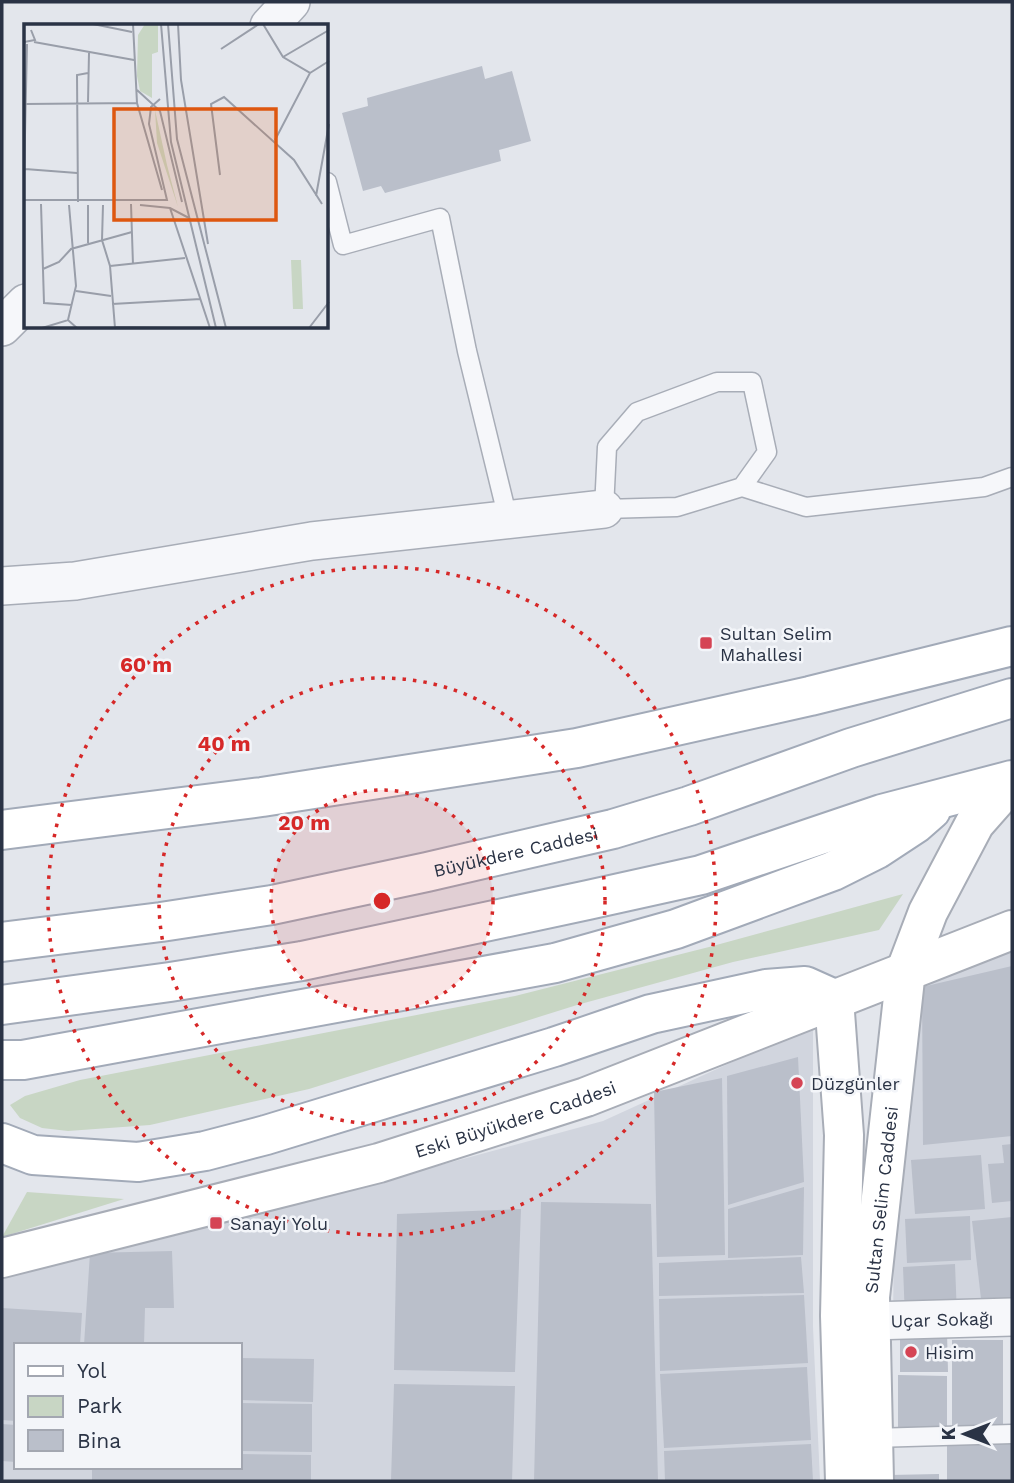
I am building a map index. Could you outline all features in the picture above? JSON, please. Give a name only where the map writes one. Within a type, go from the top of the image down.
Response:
[{"type":"main road","points":[[2,851],[44,842],[78,824],[577,748],[810,696],[1012,646]]},
{"type":"main road","name":"Büyükdere Caddesi","points":[[2,942],[272,905],[613,829],[690,806],[852,748],[1012,698]]},
{"type":"main road","points":[[2,1005],[302,961],[588,901],[701,875],[882,814],[1012,781]]},
{"type":"main road","name":"Sultan Selim Caddesi","points":[[874,1481],[870,1297],[906,970],[928,912],[975,823],[1012,781]]},
{"type":"main road","points":[[9,1065],[542,965],[676,929],[765,897],[855,860],[915,824],[946,796]]},
{"type":"main road","points":[[2,830],[123,816]]},
{"type":"main road","name":"Eski Büyükdere Caddesi","points":[[2,1258],[405,1155],[586,1097],[1012,930]]},
{"type":"main road","points":[[2,1143],[33,1154],[138,1161],[205,1151],[267,1135],[554,1047],[651,1014],[765,989],[805,986],[834,999]]},
{"type":"main road","name":"Sultan Selim Caddesi","points":[[834,999],[844,1135],[840,1316],[845,1481]]},
{"type":"street","points":[[2,327],[24,305]]},
{"type":"street","points":[[2,586],[75,581],[312,541],[604,509]]},
{"type":"street","name":"Uçar Sokağı","points":[[870,1321],[1012,1317]]},
{"type":"lane","points":[[329,190],[342,244],[440,218],[467,351],[508,519]]},
{"type":"lane","points":[[742,487],[767,452],[752,382],[717,382],[637,412],[607,447],[604,509],[677,508],[742,487],[806,507],[984,487],[1012,477]]},
{"type":"lane","points":[[873,1438],[1012,1434]]},
{"type":"shaded area","points":[[1012,950],[1012,1331],[893,1329],[894,1226],[916,987]]},
{"type":"shaded area","points":[[813,1025],[813,1327],[820,1481],[2,1481],[2,1275],[274,1210],[603,1121]]},
{"type":"green space","points":[[903,894],[879,930],[733,962],[577,1005],[309,1089],[150,1125],[68,1131],[42,1128],[20,1118],[10,1105],[25,1096],[80,1080],[515,996]]},
{"type":"green space","points":[[27,1192],[124,1199],[2,1237]]},
{"type":"building","points":[[482,66],[485,79],[512,71],[531,141],[499,150],[501,161],[385,193],[381,186],[363,191],[342,113],[368,106],[367,98]]},
{"type":"building","points":[[1012,966],[1012,1136],[923,1145],[922,987]]},
{"type":"building","points":[[798,1057],[804,1182],[728,1205],[727,1076]]},
{"type":"building","points":[[722,1078],[725,1255],[657,1257],[654,1092]]},
{"type":"building","points":[[1012,1144],[1012,1201],[992,1203],[988,1164],[1004,1163],[1002,1145]]},
{"type":"building","points":[[981,1155],[985,1209],[915,1214],[911,1160]]},
{"type":"building","points":[[804,1187],[803,1255],[728,1258],[728,1209]]},
{"type":"building","points":[[541,1202],[651,1204],[658,1481],[534,1481]]},
{"type":"building","points":[[521,1209],[515,1372],[394,1370],[397,1214]]},
{"type":"building","points":[[970,1216],[971,1260],[907,1263],[905,1219]]},
{"type":"building","points":[[1012,1217],[1012,1313],[983,1316],[972,1221]]},
{"type":"building","points":[[172,1251],[174,1308],[145,1308],[144,1343],[84,1343],[90,1253]]},
{"type":"building","points":[[801,1257],[804,1293],[659,1296],[659,1263]]},
{"type":"building","points":[[955,1264],[957,1316],[905,1318],[903,1267]]},
{"type":"building","points":[[804,1295],[808,1363],[660,1371],[659,1299]]},
{"type":"building","points":[[2,1308],[82,1313],[80,1343],[14,1343],[14,1421],[2,1420]]},
{"type":"building","points":[[900,1332],[947,1332],[948,1372],[900,1372]]},
{"type":"building","points":[[952,1340],[1003,1340],[1003,1428],[952,1428]]},
{"type":"building","points":[[242,1358],[314,1359],[313,1402],[242,1400]]},
{"type":"building","points":[[807,1367],[811,1440],[664,1448],[660,1374]]},
{"type":"building","points":[[898,1375],[947,1376],[947,1429],[898,1429]]},
{"type":"building","points":[[394,1384],[515,1386],[512,1481],[391,1481]]},
{"type":"building","points":[[242,1403],[312,1404],[312,1452],[242,1451]]},
{"type":"building","points":[[2,1424],[14,1425],[14,1462],[2,1461]]},
{"type":"building","points":[[1012,1442],[1012,1481],[947,1481],[947,1443]]},
{"type":"building","points":[[811,1444],[813,1481],[665,1481],[664,1451]]},
{"type":"building","points":[[242,1454],[311,1455],[311,1481],[92,1481],[92,1469],[242,1469]]},
{"type":"building","points":[[939,1474],[939,1481],[890,1481],[890,1475]]},
{"type":"place","name":"Sultan Selim Mahallesi","points":[[706,643]]},
{"type":"place","name":"Düzgünler","points":[[797,1083]]},
{"type":"place","name":"Sanayi Yolu","points":[[216,1223]]},
{"type":"place","name":"Hisim","points":[[911,1352]]}]
